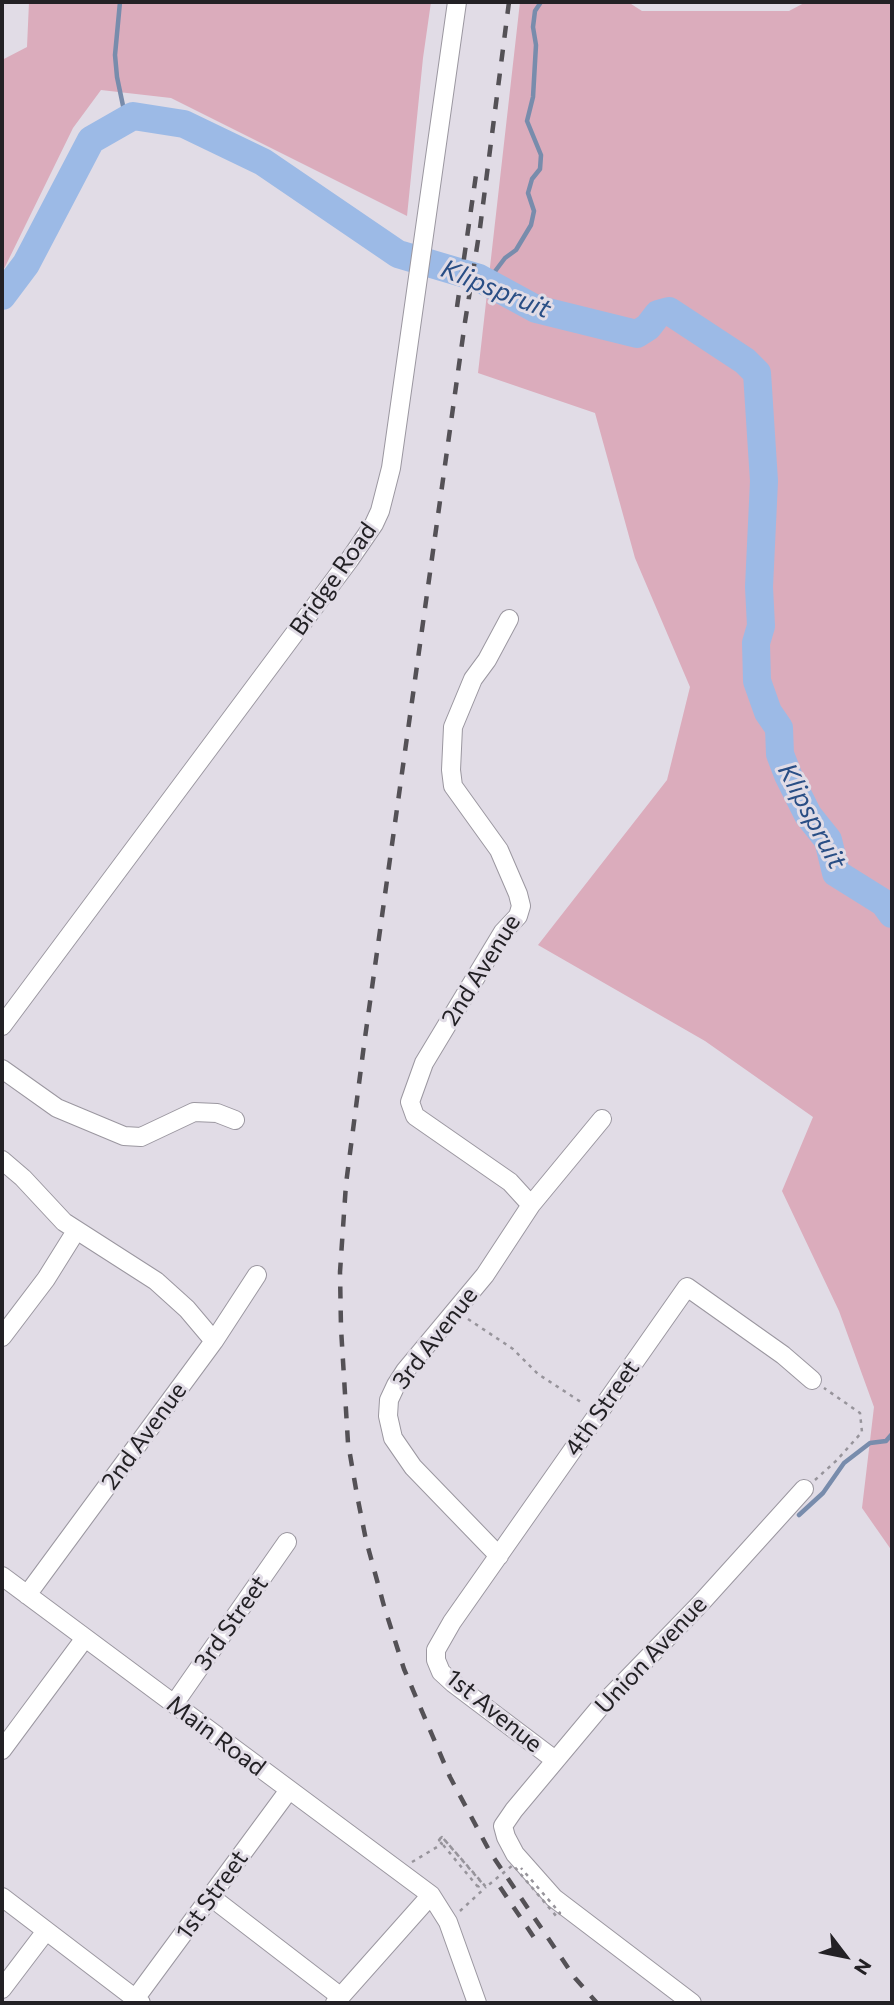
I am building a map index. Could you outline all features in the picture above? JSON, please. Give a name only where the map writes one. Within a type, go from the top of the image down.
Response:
[{"type":"street","name":"Bridge Road","points":[[2,1026],[334,582],[374,524],[384,499],[391,468],[457,2]]},
{"type":"street","name":"2nd Avenue","points":[[509,619],[488,660],[473,679],[453,727],[451,770],[453,786],[499,850],[521,906],[518,916],[503,932],[424,1063],[410,1102],[415,1116],[497,1172],[531,1205]]},
{"type":"street","points":[[2,1069],[57,1108],[124,1136],[141,1137],[194,1112],[217,1113],[235,1120]]},
{"type":"street","name":"3rd Avenue","points":[[499,1556],[413,1466],[393,1438],[388,1400],[396,1385],[485,1275],[531,1205],[602,1119]]},
{"type":"street","points":[[2,1160],[23,1178],[64,1222],[156,1282],[187,1308],[214,1341]]},
{"type":"street","points":[[2,1337],[46,1279],[76,1231]]},
{"type":"street","name":"2nd Avenue","points":[[27,1595],[214,1341],[257,1275]]},
{"type":"street","name":"4th Street","points":[[436,1660],[436,1650],[452,1622],[687,1287],[783,1354],[812,1380]]},
{"type":"street","name":"Union Avenue","points":[[692,2003],[554,1898],[515,1854],[503,1826],[601,1706],[700,1604],[804,1489]]},
{"type":"street","name":"3rd Street","points":[[174,1704],[287,1542]]},
{"type":"street","name":"Main Road","points":[[2,1576],[431,1895]]},
{"type":"street","points":[[2,1750],[85,1638]]},
{"type":"street","name":"1st Avenue","points":[[436,1660],[441,1672],[453,1683],[555,1760]]},
{"type":"street","name":"1st Street","points":[[138,2001],[289,1790]]},
{"type":"street","points":[[211,1897],[338,2000],[431,1895],[448,1922],[477,2003]]},
{"type":"street","points":[[2,1897],[138,2001]]},
{"type":"street","points":[[2,1989],[46,1931]]},
{"type":"path","points":[[455,1310],[513,1349],[538,1374],[598,1414]]},
{"type":"path","points":[[804,1489],[837,1460],[862,1432],[860,1412],[812,1380]]},
{"type":"path","points":[[401,1873],[410,1864],[442,1844],[439,1840],[442,1837],[482,1883],[478,1886],[439,1840],[442,1837],[486,1887]]},
{"type":"path","points":[[466,1905],[513,1865],[557,1917],[560,1913],[521,1868]]},
{"type":"shaded area","points":[[29,2],[431,2],[407,216],[171,98],[101,90],[73,128],[2,273],[2,60],[27,47]]},
{"type":"shaded area","points":[[520,2],[628,2],[642,11],[789,11],[806,2],[892,2],[892,1551],[862,1508],[874,1407],[839,1311],[782,1191],[813,1117],[705,1041],[538,945],[667,780],[690,687],[635,558],[595,413],[478,373]]},
{"type":"waterway","points":[[120,2],[115,55],[126,120]]},
{"type":"waterway","points":[[487,282],[505,258],[516,250],[531,225],[534,211],[528,193],[532,179],[540,169],[541,155],[527,121],[533,97],[536,45],[533,27],[535,11],[541,2]]},
{"type":"waterway","name":"Klipspruit","points":[[2,296],[26,264],[91,140],[133,116],[184,124],[263,162],[398,254],[479,278],[536,309],[637,334],[648,327],[658,314],[669,311],[745,361],[757,373],[764,481],[759,587],[761,626],[756,643],[757,681],[768,712],[779,728],[780,754],[788,775],[808,815],[828,840],[836,873],[884,903],[892,914]]},
{"type":"waterway","points":[[799,1515],[823,1493],[844,1463],[870,1443],[886,1441],[892,1434]]},
{"type":"railway","points":[[509,2],[480,228],[346,1184],[340,1272],[341,1328],[348,1443],[357,1495],[366,1540],[404,1669],[450,1777],[490,1852],[575,1978],[597,2003]]},
{"type":"railway","points":[[457,307],[477,168]]},
{"type":"railway","points":[[500,1887],[535,1939]]}]
